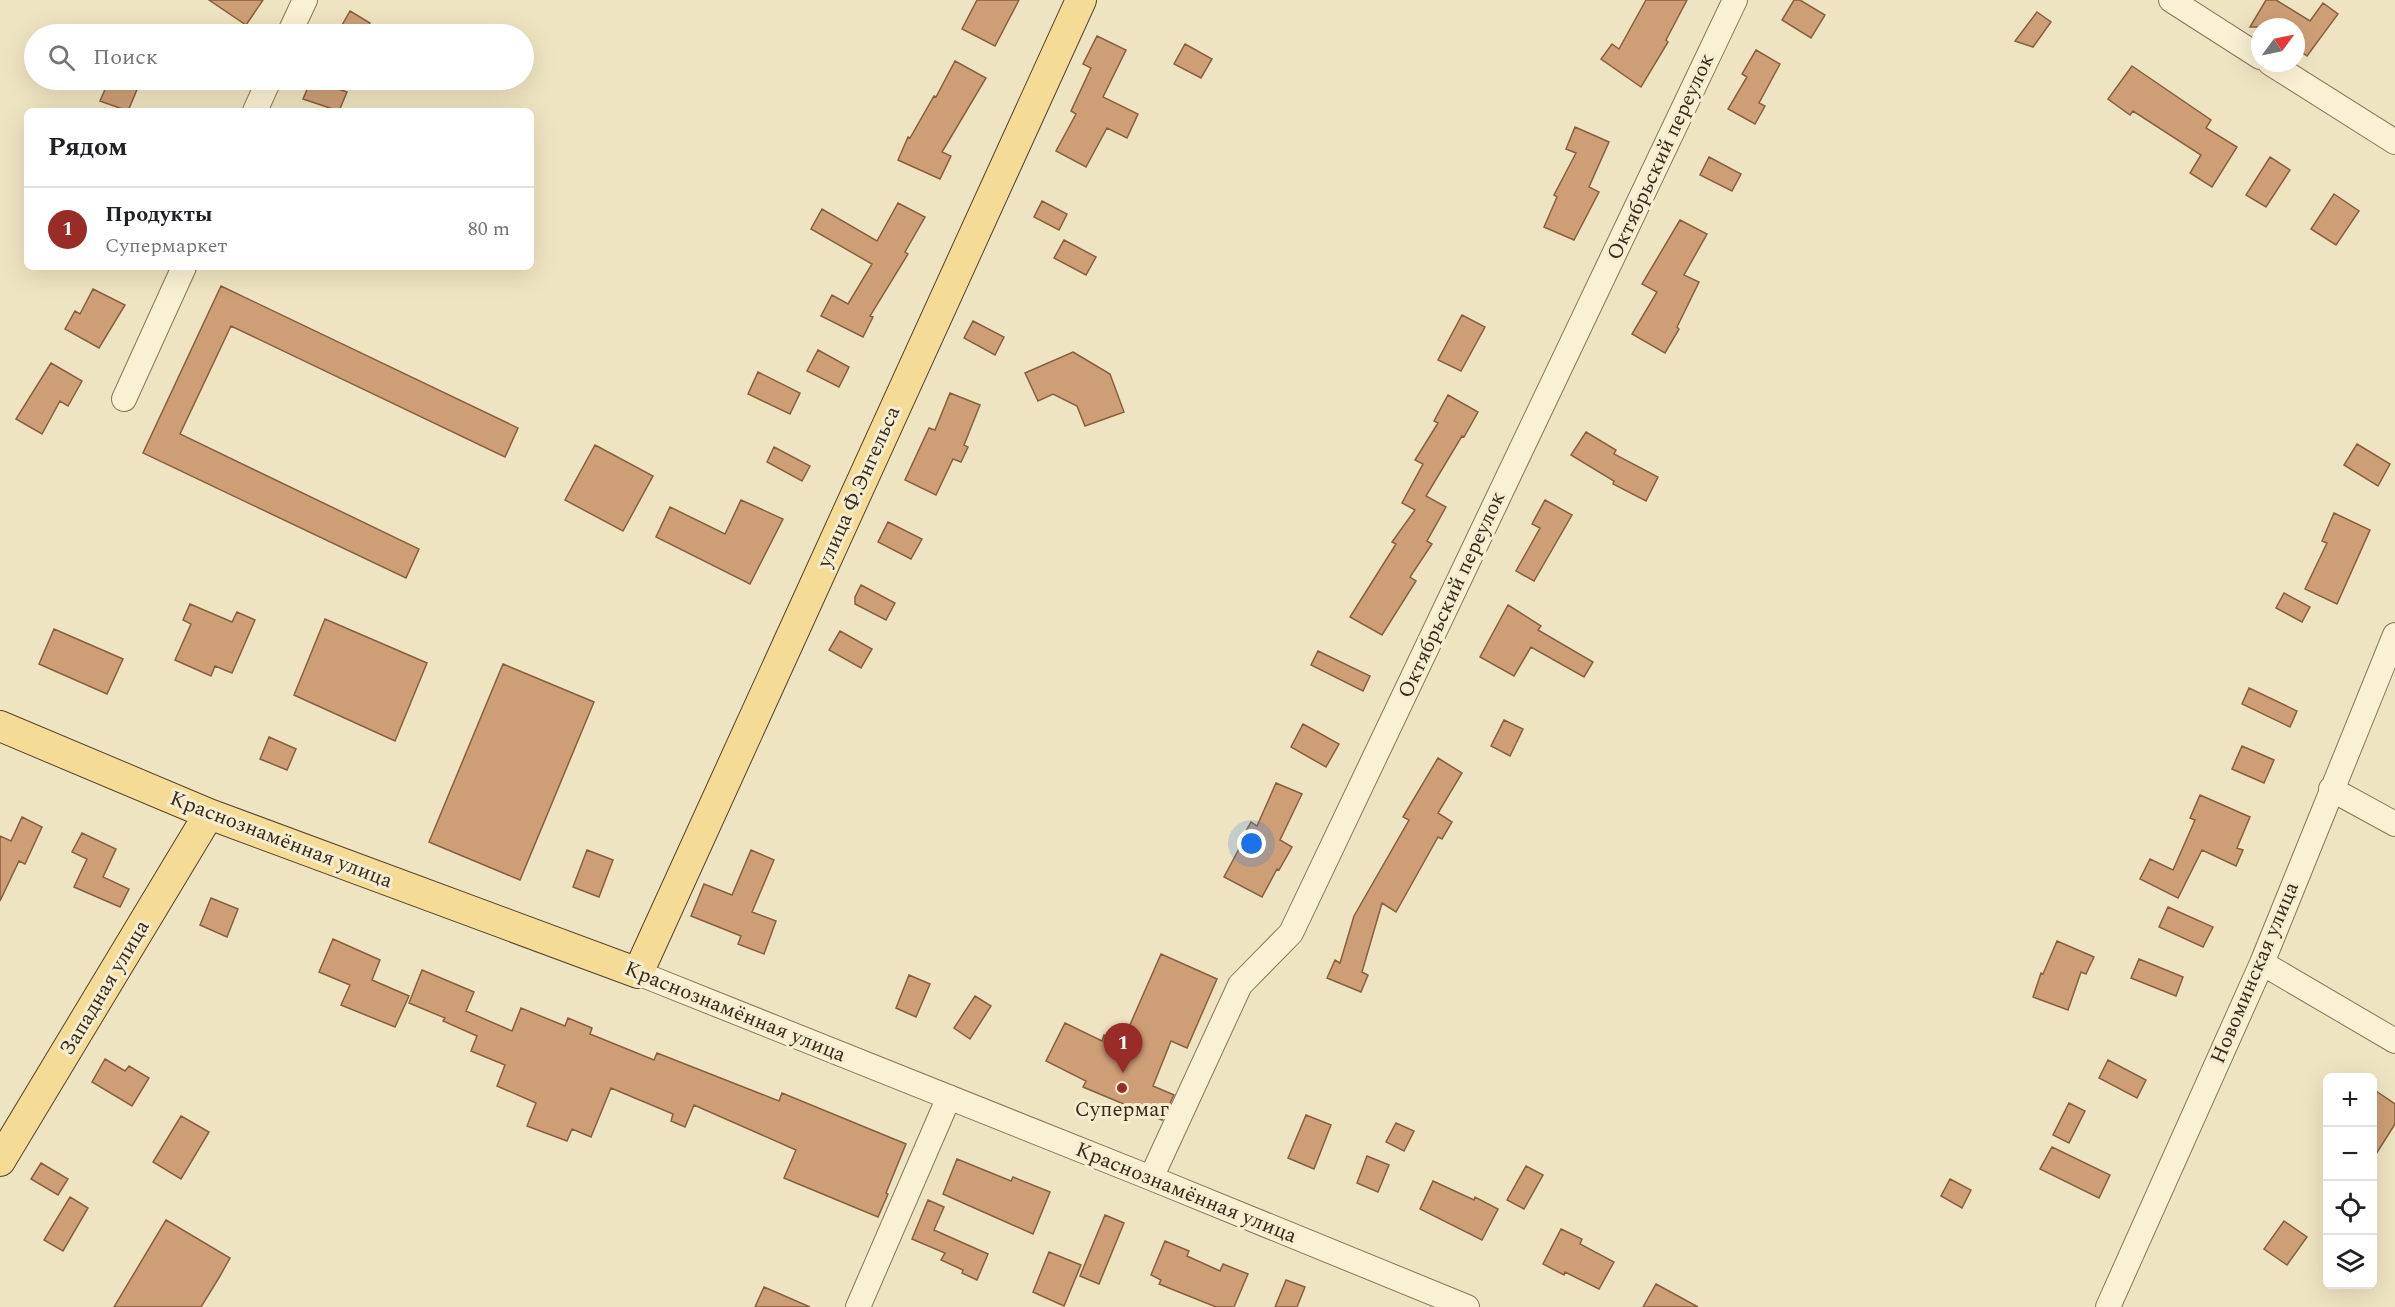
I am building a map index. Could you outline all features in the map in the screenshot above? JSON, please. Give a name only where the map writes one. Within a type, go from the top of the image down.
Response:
[{"type":"main road","name":"улица Ф.Энгельса","points":[[638,973],[1081,0]]},
{"type":"main road","name":"Краснознамённая улица","points":[[0,726],[209,814],[638,973]]},
{"type":"main road","name":"Западная улица","points":[[0,1161],[209,814]]},
{"type":"street","points":[[294,24],[305,0]]},
{"type":"street","name":"Октябрьский переулок","points":[[1151,1178],[1240,985],[1291,933],[1735,0]]},
{"type":"street","points":[[2170,0],[2251,51]]},
{"type":"street","points":[[2284,72],[2395,142]]},
{"type":"street","points":[[256,108],[264,90]]},
{"type":"street","points":[[124,399],[183,270]]},
{"type":"street","name":"Новоминская улица","points":[[2108,1307],[2262,963],[2395,635]]},
{"type":"street","points":[[2331,789],[2395,824]]},
{"type":"street","points":[[2262,963],[2395,1041]]},
{"type":"street","name":"Краснознамённая улица","points":[[638,973],[1467,1307]]},
{"type":"street","points":[[858,1307],[949,1097]]},
{"type":"building","points":[[209,0],[263,0],[245,24]]},
{"type":"building","points":[[977,0],[1019,0],[995,46],[962,29]]},
{"type":"building","points":[[1646,0],[1687,0],[1666,40],[1668,42],[1641,87],[1601,59],[1612,44],[1619,49]]},
{"type":"building","points":[[1794,0],[1800,0],[1825,15],[1811,38],[1782,20]]},
{"type":"building","points":[[2266,0],[2276,0],[2310,21],[2323,3],[2338,14],[2307,56],[2305,55],[2305,18],[2255,18]]},
{"type":"building","points":[[350,11],[370,23],[369,24],[343,24]]},
{"type":"building","points":[[2037,12],[2051,22],[2033,47],[2015,41]]},
{"type":"building","points":[[1097,36],[1126,50],[1103,97],[1138,114],[1127,138],[1107,128],[1086,167],[1056,151],[1076,114],[1071,111],[1091,68],[1083,64]]},
{"type":"building","points":[[1185,44],[1212,59],[1201,78],[1174,64]]},
{"type":"building","points":[[1756,50],[1780,64],[1759,103],[1765,106],[1755,124],[1728,109],[1747,77],[1742,74]]},
{"type":"building","points":[[955,61],[986,78],[942,152],[951,156],[940,179],[898,160],[908,137],[910,138],[934,96],[936,97]]},
{"type":"building","points":[[2132,66],[2211,120],[2206,128],[2237,147],[2212,187],[2190,173],[2201,155],[2133,111],[2130,115],[2108,99]]},
{"type":"building","points":[[105,90],[137,90],[129,108],[120,108],[100,101]]},
{"type":"building","points":[[307,90],[347,92],[340,108],[330,108],[303,99]]},
{"type":"building","points":[[1575,127],[1609,142],[1589,187],[1599,192],[1574,240],[1544,227],[1557,197],[1554,195],[1576,153],[1566,149]]},
{"type":"building","points":[[1709,157],[1741,174],[1732,191],[1700,175]]},
{"type":"building","points":[[2270,157],[2290,170],[2266,207],[2246,195]]},
{"type":"building","points":[[2334,194],[2359,211],[2336,245],[2311,229]]},
{"type":"building","points":[[1042,201],[1067,214],[1059,230],[1034,217]]},
{"type":"building","points":[[898,203],[925,217],[905,252],[908,254],[870,316],[873,317],[863,337],[821,316],[832,295],[848,304],[872,264],[811,229],[822,209],[877,241]]},
{"type":"building","points":[[1680,220],[1707,234],[1684,275],[1699,282],[1677,327],[1679,329],[1665,353],[1632,334],[1657,292],[1642,284]]},
{"type":"building","points":[[1064,240],[1096,257],[1086,275],[1054,258]]},
{"type":"building","points":[[221,286],[518,428],[505,457],[231,326],[180,434],[419,549],[406,578],[143,453]]},
{"type":"building","points":[[93,289],[125,305],[99,348],[65,329],[75,311],[80,314]]},
{"type":"building","points":[[1462,315],[1485,327],[1461,371],[1438,360]]},
{"type":"building","points":[[973,321],[1004,337],[995,355],[964,338]]},
{"type":"building","points":[[818,350],[849,367],[839,387],[807,371]]},
{"type":"building","points":[[1073,352],[1110,374],[1124,412],[1085,426],[1077,406],[1053,394],[1038,401],[1025,373]]},
{"type":"building","points":[[51,363],[82,381],[68,406],[60,401],[42,434],[16,419]]},
{"type":"building","points":[[758,372],[800,393],[790,414],[748,394]]},
{"type":"building","points":[[950,393],[980,405],[964,445],[968,447],[961,462],[953,459],[936,495],[905,480],[929,428],[935,430]]},
{"type":"building","points":[[1448,395],[1478,412],[1426,496],[1446,507],[1427,541],[1432,544],[1410,577],[1416,581],[1382,635],[1350,617],[1396,544],[1392,542],[1415,510],[1402,503],[1423,464],[1415,460],[1438,423],[1434,421]]},
{"type":"building","points":[[1586,432],[1616,450],[1614,454],[1658,477],[1646,501],[1613,484],[1614,481],[1571,455]]},
{"type":"building","points":[[2357,444],[2390,464],[2378,486],[2344,465]]},
{"type":"building","points":[[595,445],[653,476],[623,531],[565,500]]},
{"type":"building","points":[[774,447],[810,466],[802,481],[767,462]]},
{"type":"building","points":[[741,500],[783,519],[750,584],[656,537],[670,507],[725,534]]},
{"type":"building","points":[[1545,500],[1572,515],[1534,581],[1516,571],[1540,528],[1532,524]]},
{"type":"building","points":[[2334,513],[2370,530],[2337,604],[2305,589],[2327,543],[2322,541]]},
{"type":"building","points":[[888,522],[922,539],[911,559],[878,542]]},
{"type":"building","points":[[861,585],[895,603],[886,620],[855,604],[855,597]]},
{"type":"building","points":[[2284,593],[2310,607],[2302,622],[2276,608]]},
{"type":"building","points":[[190,604],[232,622],[237,612],[255,620],[232,673],[215,666],[211,676],[175,660],[191,624],[183,620]]},
{"type":"building","points":[[1508,605],[1541,626],[1538,630],[1593,662],[1584,677],[1531,647],[1514,676],[1480,657]]},
{"type":"building","points":[[325,619],[427,663],[395,741],[294,695]]},
{"type":"building","points":[[54,629],[123,659],[107,694],[39,664]]},
{"type":"building","points":[[840,631],[872,649],[861,668],[829,650]]},
{"type":"building","points":[[1318,651],[1370,676],[1363,691],[1311,665]]},
{"type":"building","points":[[503,664],[594,702],[520,880],[429,842]]},
{"type":"building","points":[[2249,688],[2297,711],[2290,727],[2242,704]]},
{"type":"building","points":[[1504,720],[1523,729],[1510,756],[1491,746]]},
{"type":"building","points":[[1303,724],[1339,744],[1326,767],[1291,747]]},
{"type":"building","points":[[269,737],[296,749],[287,770],[260,759]]},
{"type":"building","points":[[2242,746],[2274,760],[2264,783],[2232,769]]},
{"type":"building","points":[[1438,758],[1462,773],[1438,813],[1452,822],[1442,839],[1438,837],[1396,912],[1382,903],[1362,972],[1368,975],[1361,992],[1327,978],[1335,960],[1340,963],[1354,916],[1409,820],[1403,817]]},
{"type":"building","points":[[1276,783],[1302,794],[1280,840],[1292,847],[1262,897],[1224,877],[1251,822],[1257,826]]},
{"type":"building","points":[[2200,795],[2250,817],[2237,848],[2243,850],[2236,866],[2202,850],[2178,898],[2140,879],[2150,859],[2173,870],[2195,820],[2190,818]]},
{"type":"building","points":[[22,817],[42,827],[25,864],[19,861],[0,901],[0,836],[11,841]]},
{"type":"building","points":[[82,833],[116,849],[103,877],[129,889],[120,907],[74,887],[87,859],[72,852]]},
{"type":"building","points":[[587,850],[613,860],[599,897],[573,887]]},
{"type":"building","points":[[751,850],[774,860],[752,912],[776,921],[764,954],[738,944],[741,936],[691,916],[704,884],[732,895]]},
{"type":"building","points":[[211,898],[238,909],[227,937],[200,925]]},
{"type":"building","points":[[2168,907],[2213,927],[2203,947],[2159,927]]},
{"type":"building","points":[[333,939],[380,960],[372,980],[409,996],[395,1027],[341,1005],[350,985],[319,972]]},
{"type":"building","points":[[2057,941],[2094,957],[2086,974],[2081,972],[2068,1010],[2033,997],[2041,973],[2043,974]]},
{"type":"building","points":[[1161,954],[1217,979],[1187,1048],[1171,1041],[1153,1086],[1174,1095],[1162,1120],[1083,1087],[1086,1081],[1046,1061],[1065,1023],[1102,1041],[1104,1035],[1122,1043]]},
{"type":"building","points":[[2139,959],[2183,977],[2176,996],[2131,978]]},
{"type":"building","points":[[422,970],[474,992],[466,1011],[512,1031],[521,1008],[565,1026],[568,1018],[592,1028],[590,1034],[654,1060],[657,1053],[779,1101],[782,1093],[906,1144],[878,1217],[784,1178],[796,1150],[694,1105],[685,1127],[671,1121],[673,1114],[611,1088],[591,1137],[572,1129],[567,1141],[527,1126],[536,1103],[497,1086],[505,1065],[471,1051],[477,1036],[443,1021],[445,1018],[409,1003]]},
{"type":"building","points":[[909,975],[930,984],[916,1017],[896,1008]]},
{"type":"building","points":[[975,996],[991,1006],[970,1039],[954,1028]]},
{"type":"building","points":[[105,1059],[125,1071],[129,1066],[149,1078],[132,1106],[92,1082]]},
{"type":"building","points":[[2108,1060],[2146,1080],[2137,1098],[2099,1078]]},
{"type":"building","points":[[2377,1092],[2395,1104],[2395,1124],[2377,1153]]},
{"type":"building","points":[[2069,1103],[2085,1111],[2069,1143],[2053,1135]]},
{"type":"building","points":[[1306,1115],[1331,1125],[1314,1169],[1288,1158]]},
{"type":"building","points":[[181,1116],[209,1132],[181,1179],[153,1162]]},
{"type":"building","points":[[1396,1123],[1414,1131],[1404,1151],[1386,1142]]},
{"type":"building","points":[[2052,1147],[2110,1175],[2099,1198],[2040,1169]]},
{"type":"building","points":[[1367,1156],[1389,1165],[1378,1192],[1357,1183]]},
{"type":"building","points":[[957,1159],[1011,1181],[1013,1177],[1050,1192],[1033,1234],[943,1194]]},
{"type":"building","points":[[41,1163],[68,1179],[58,1195],[31,1179]]},
{"type":"building","points":[[1526,1166],[1543,1175],[1524,1209],[1507,1200]]},
{"type":"building","points":[[1950,1179],[1971,1190],[1962,1208],[1941,1196]]},
{"type":"building","points":[[1433,1181],[1474,1200],[1475,1197],[1498,1209],[1482,1240],[1420,1209]]},
{"type":"building","points":[[70,1197],[88,1208],[63,1251],[44,1240]]},
{"type":"building","points":[[928,1200],[944,1207],[934,1230],[988,1254],[977,1280],[962,1273],[963,1270],[941,1260],[945,1253],[912,1239]]},
{"type":"building","points":[[1105,1215],[1124,1223],[1099,1284],[1080,1276]]},
{"type":"building","points":[[166,1220],[230,1258],[220,1276],[201,1307],[114,1307]]},
{"type":"building","points":[[2284,1221],[2307,1237],[2287,1265],[2264,1249]]},
{"type":"building","points":[[1561,1229],[1582,1239],[1580,1244],[1614,1262],[1599,1289],[1543,1264]]},
{"type":"building","points":[[1165,1241],[1189,1251],[1187,1256],[1220,1271],[1223,1264],[1248,1274],[1234,1307],[1216,1307],[1159,1284],[1161,1280],[1151,1275]]},
{"type":"building","points":[[1049,1252],[1081,1265],[1064,1306],[1033,1292]]},
{"type":"building","points":[[1286,1280],[1305,1287],[1297,1307],[1275,1307]]},
{"type":"building","points":[[1656,1284],[1698,1307],[1643,1307]]},
{"type":"building","points":[[764,1287],[810,1307],[755,1307]]},
{"type":"place","name":"Продукты","points":[[1123,1073]]},
{"type":"place","name":"Супермаг","points":[[1122,1088]]}]
